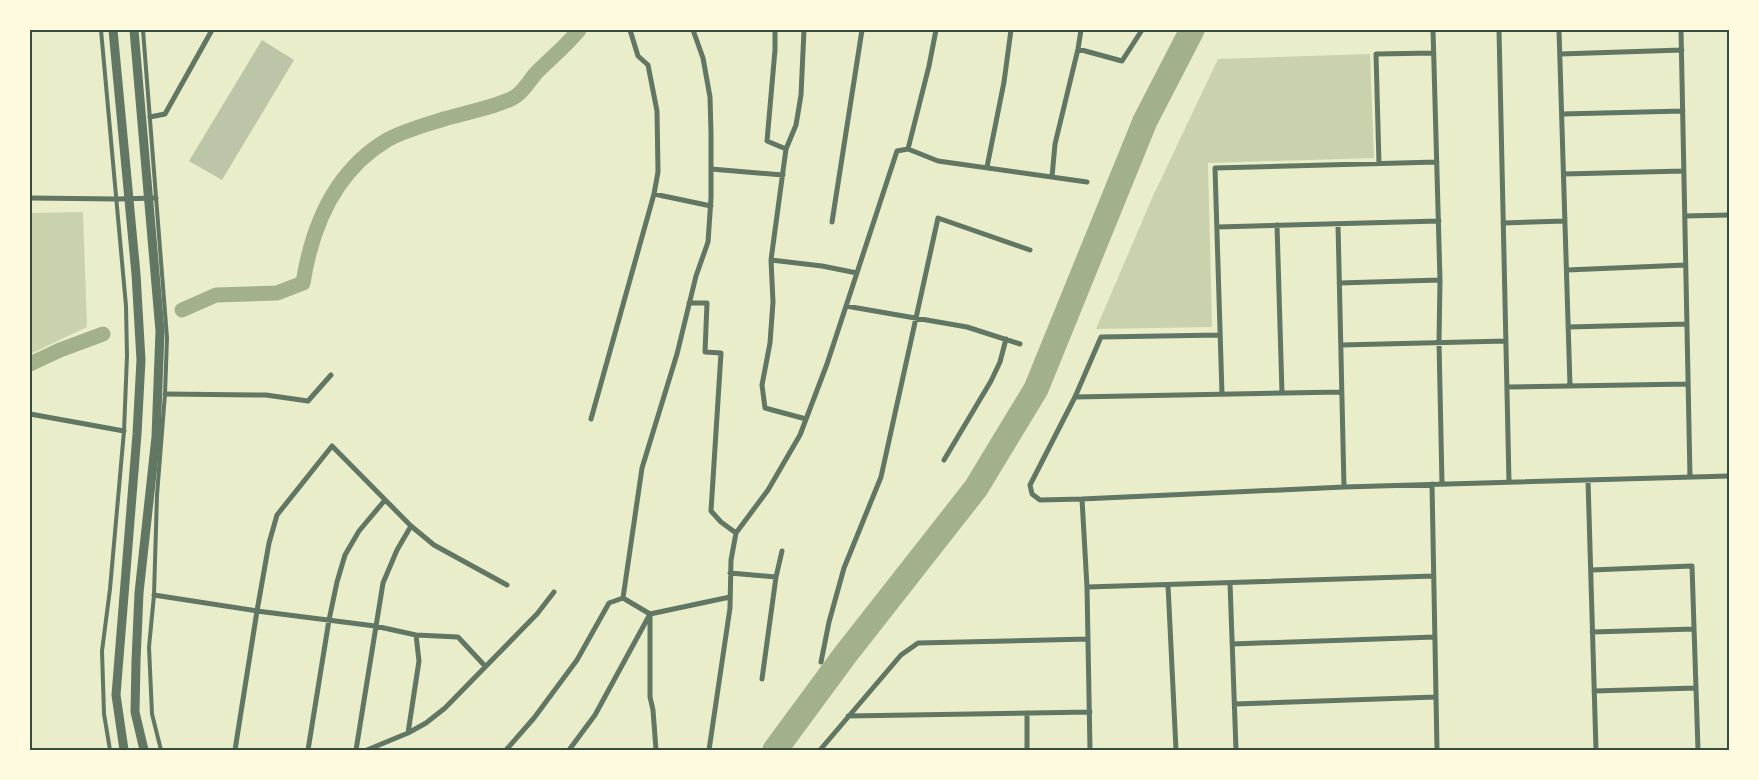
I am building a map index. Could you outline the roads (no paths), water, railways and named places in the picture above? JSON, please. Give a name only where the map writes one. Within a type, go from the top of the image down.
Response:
[{"type":"street","points":[[112,30],[136,274],[141,360],[137,434],[116,695],[124,750]]},
{"type":"street","points":[[134,30],[160,331],[156,437],[139,593],[136,662],[136,712],[144,750]]},
{"type":"street","points":[[206,30],[206,38]]},
{"type":"street","points":[[150,117],[165,114],[212,30]]},
{"type":"street","points":[[591,420],[654,194],[658,172],[657,111],[648,65],[638,56],[630,30]]},
{"type":"street","points":[[623,598],[642,468],[677,354],[696,276],[708,242],[711,206],[710,97],[703,58],[693,30]]},
{"type":"street","points":[[775,30],[767,142],[786,149]]},
{"type":"street","points":[[804,30],[801,95],[796,125],[786,149],[771,260],[773,302],[770,343],[762,385],[765,408],[806,418]]},
{"type":"street","points":[[832,222],[862,30]]},
{"type":"street","points":[[908,149],[930,66],[936,30]]},
{"type":"street","points":[[987,168],[1004,82],[1011,30]]},
{"type":"street","points":[[1052,177],[1055,144],[1081,30]]},
{"type":"street","points":[[1078,49],[1122,61],[1142,30]]},
{"type":"street","points":[[1433,30],[1439,221],[1442,484]]},
{"type":"street","points":[[1499,30],[1509,482]]},
{"type":"street","points":[[1559,30],[1570,386]]},
{"type":"street","points":[[1681,30],[1690,477]]},
{"type":"street","points":[[1560,54],[1682,50]]},
{"type":"street","points":[[1379,164],[1376,54],[1434,53]]},
{"type":"street","points":[[1562,114],[1683,112]]},
{"type":"street","points":[[709,750],[730,608],[730,560],[736,533],[768,490],[800,435],[846,306],[897,152],[908,149],[938,161],[1087,182]]},
{"type":"street","points":[[1222,394],[1215,168],[1437,162]]},
{"type":"street","points":[[711,170],[783,175]]},
{"type":"street","points":[[1564,174],[1684,171]]},
{"type":"street","points":[[654,194],[711,206]]},
{"type":"street","points":[[30,198],[117,200],[156,198]]},
{"type":"street","points":[[1685,216],[1729,215]]},
{"type":"street","points":[[821,662],[829,622],[844,568],[881,477],[938,218],[1030,250]]},
{"type":"street","points":[[1217,227],[1439,221]]},
{"type":"street","points":[[1503,223],[1565,221]]},
{"type":"street","points":[[1338,224],[1344,487]]},
{"type":"street","points":[[1277,226],[1282,393]]},
{"type":"street","points":[[771,260],[822,266],[857,273]]},
{"type":"street","points":[[1567,270],[1686,265]]},
{"type":"street","points":[[1339,283],[1440,280]]},
{"type":"street","points":[[689,302],[707,303],[705,352],[721,353],[711,511],[721,522],[736,533]]},
{"type":"street","points":[[846,306],[967,327],[1020,344]]},
{"type":"street","points":[[1568,328],[1687,324]]},
{"type":"street","points":[[1220,335],[1101,337],[1075,396],[1030,485],[1032,494],[1040,500],[1082,499],[1344,487],[1729,476]]},
{"type":"street","points":[[944,460],[991,381],[1000,362],[1006,340]]},
{"type":"street","points":[[1340,345],[1506,340]]},
{"type":"street","points":[[165,394],[266,395],[308,401],[331,375]]},
{"type":"street","points":[[1507,387],[1688,384]]},
{"type":"street","points":[[1075,396],[1342,392]]},
{"type":"street","points":[[30,414],[124,431]]},
{"type":"street","points":[[235,750],[257,610],[269,543],[277,515],[332,446],[384,500],[434,545],[507,585]]},
{"type":"street","points":[[1588,480],[1596,750]]},
{"type":"street","points":[[1432,484],[1437,750]]},
{"type":"street","points":[[1082,499],[1087,587],[1090,750]]},
{"type":"street","points":[[308,750],[329,620],[345,555],[359,531],[384,500]]},
{"type":"street","points":[[356,750],[383,583],[396,550],[411,526]]},
{"type":"street","points":[[762,679],[776,577],[782,551]]},
{"type":"street","points":[[1591,570],[1692,566],[1698,750]]},
{"type":"street","points":[[730,573],[776,577]]},
{"type":"street","points":[[1087,587],[1434,576]]},
{"type":"street","points":[[1230,582],[1236,750]]},
{"type":"street","points":[[1168,585],[1176,750]]},
{"type":"street","points":[[368,750],[408,733],[426,723],[446,708],[537,614],[554,592]]},
{"type":"street","points":[[154,595],[375,626],[416,635],[458,637],[485,666]]},
{"type":"street","points":[[623,598],[650,614],[730,597]]},
{"type":"street","points":[[506,750],[534,718],[577,660],[609,603],[623,598]]},
{"type":"street","points":[[569,750],[595,715],[650,614]]},
{"type":"street","points":[[650,614],[650,697],[653,710],[656,750]]},
{"type":"street","points":[[1592,632],[1694,629]]},
{"type":"street","points":[[408,733],[419,661],[416,635]]},
{"type":"street","points":[[1232,644],[1435,637]]},
{"type":"street","points":[[820,750],[901,655],[918,644],[1088,639]]},
{"type":"street","points":[[1594,691],[1696,688]]},
{"type":"street","points":[[1235,704],[1436,697]]},
{"type":"street","points":[[848,716],[1090,712]]},
{"type":"street","points":[[1027,713],[1027,750]]},
{"type":"lane","points":[[101,30],[126,306],[127,356],[124,431],[110,588],[102,651],[104,714],[110,750]]},
{"type":"lane","points":[[142,30],[167,338],[149,657],[152,714],[161,750]]},
{"type":"waterway","points":[[182,310],[216,295],[277,293],[303,283],[307,262],[320,221],[329,202],[353,167],[369,153],[393,137],[444,119],[492,106],[516,96],[579,30]]},
{"type":"waterway","points":[[775,750],[845,655],[976,488],[1036,389],[1145,121],[1192,30]]},
{"type":"waterway","points":[[30,364],[60,350],[103,334]]}]
